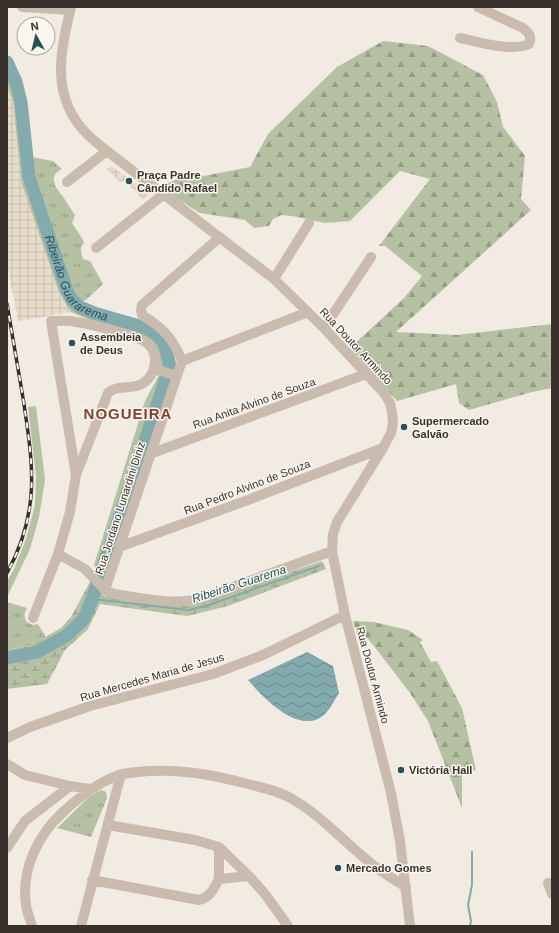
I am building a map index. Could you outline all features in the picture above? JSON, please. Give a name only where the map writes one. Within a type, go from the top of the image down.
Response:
[{"type":"street","points":[[22,7],[70,9]]},
{"type":"street","points":[[460,38],[499,46],[522,47],[529,44],[531,38],[529,33],[523,28],[478,7]]},
{"type":"street","name":"Rua Doutor Armindo","points":[[70,9],[62,46],[61,83],[64,98],[69,110],[77,122],[88,135],[107,151],[274,280],[324,328],[384,393],[390,403],[393,423],[390,433],[383,448],[337,522],[333,534],[332,550],[345,615],[391,793],[400,841],[410,926]]},
{"type":"street","points":[[67,182],[107,151]]},
{"type":"street","points":[[96,248],[164,194]]},
{"type":"street","points":[[274,280],[309,223]]},
{"type":"street","points":[[220,238],[142,305],[140,310],[142,315],[154,322],[171,339],[182,361],[308,312]]},
{"type":"street","points":[[324,328],[371,257]]},
{"type":"street","points":[[76,475],[51,321],[75,321],[130,335],[144,341],[154,352],[156,369]]},
{"type":"street","name":"Rua Jordano Lunardini Diniz","points":[[103,588],[119,547],[175,375],[182,361]]},
{"type":"street","points":[[156,369],[175,375]]},
{"type":"street","points":[[33,618],[58,554],[70,512],[76,475],[108,393],[114,389],[134,387],[142,384],[156,369]]},
{"type":"street","name":"Rua Anita Alvino de Souza","points":[[150,454],[366,374]]},
{"type":"street","name":"Rua Pedro Alvino de Souza","points":[[119,547],[248,500],[383,448]]},
{"type":"street","points":[[58,554],[85,569],[103,588],[114,594],[171,602],[190,602],[332,550]]},
{"type":"street","name":"Rua Mercedes Maria de Jesus","points":[[7,738],[30,727],[90,706],[213,674],[263,654],[345,615]]},
{"type":"street","points":[[7,764],[25,775],[70,786],[90,789]]},
{"type":"street","points":[[32,926],[26,906],[25,883],[30,860],[39,842],[52,822],[90,789],[120,774],[156,770],[191,771],[228,778],[271,790],[293,799],[319,818],[373,865],[406,887]]},
{"type":"street","points":[[81,926],[92,880],[108,826],[120,774]]},
{"type":"street","points":[[7,848],[25,821],[70,786]]},
{"type":"street","points":[[108,826],[195,840],[219,847],[249,876],[271,901],[288,926]]},
{"type":"street","points":[[92,880],[200,900],[206,898],[211,893],[219,879],[219,847]]},
{"type":"street","points":[[219,879],[249,876]]},
{"type":"street","points":[[548,883],[552,894]]},
{"type":"green space","points":[[383,41],[428,46],[483,75],[497,102],[503,127],[525,156],[521,199],[531,210],[396,332],[457,335],[552,324],[552,388],[532,392],[469,410],[459,403],[456,384],[397,401],[350,348],[404,298],[422,276],[385,246],[379,246],[430,179],[400,171],[350,221],[325,223],[281,215],[273,219],[269,226],[254,228],[245,220],[200,213],[168,193],[168,183],[190,173],[204,176],[250,167],[268,134],[337,67]]},
{"type":"green space","points":[[7,56],[15,68],[22,84],[26,100],[33,171],[70,286],[74,293],[82,301],[92,307],[137,319],[148,323],[157,330],[166,339],[171,347],[174,357],[174,371],[160,367],[158,350],[71,312],[65,304],[58,290],[21,182],[13,103],[7,85]]},
{"type":"green space","points":[[32,157],[53,161],[62,169],[57,172],[54,183],[75,215],[72,223],[84,243],[81,248],[83,259],[90,261],[103,284],[86,300],[81,301],[74,294],[69,284],[33,171]]},
{"type":"green space","points":[[160,373],[172,377],[105,577],[94,565],[145,401]]},
{"type":"green space","points":[[36,406],[45,480],[39,517],[30,549],[7,597],[7,581],[14,569],[26,539],[35,505],[36,476],[28,407]]},
{"type":"green space","points":[[322,561],[326,569],[228,606],[187,616],[100,604],[88,629],[65,650],[47,684],[7,689],[7,650],[31,645],[61,628],[71,617],[91,580],[104,596],[186,606],[200,603]]},
{"type":"green space","points":[[7,602],[27,608],[24,616],[26,621],[33,625],[38,624],[46,637],[31,645],[7,650]]},
{"type":"green space","points":[[353,621],[374,622],[408,630],[423,640],[420,642],[431,662],[437,661],[462,708],[476,770],[462,773],[462,808],[428,721],[410,693],[374,646],[368,639],[357,636]]},
{"type":"green space","points":[[101,790],[106,792],[107,798],[91,837],[57,828],[89,797]]},
{"type":"shaded area","points":[[7,85],[13,103],[21,182],[58,290],[71,312],[18,321],[7,264]]},
{"type":"shaded area","name":"Praça Padre Cândido Rafael","points":[[111,166],[149,193],[143,200],[125,180],[121,183],[107,169]]},
{"type":"water","points":[[307,652],[333,666],[339,693],[325,714],[315,720],[305,721],[294,718],[273,705],[248,680]]},
{"type":"waterway","name":"Ribeirão Guararema","points":[[7,62],[16,82],[21,102],[29,177],[67,291],[72,300],[80,307],[94,313],[146,328],[157,335],[164,343],[170,366],[84,619],[66,636],[37,652],[7,658]]},
{"type":"waterway","name":"Ribeirão Guarema","points":[[92,599],[189,610],[209,605],[319,566]]},
{"type":"waterway","points":[[470,926],[471,921],[468,905],[472,885],[472,852]]},
{"type":"railway","points":[[7,304],[27,422],[30,444],[32,487],[30,508],[25,529],[18,550],[7,573]]},
{"type":"place","name":"Praça Padre Cândido Rafael","points":[[129,181]]},
{"type":"place","name":"Assembleia de Deus","points":[[72,343]]},
{"type":"place","name":"Supermercado Galvão","points":[[404,427]]},
{"type":"place","name":"Victória Hall","points":[[401,770]]},
{"type":"place","name":"Mercado Gomes","points":[[338,868]]},
{"type":"district","name":"NOGUEIRA","points":[[128,414]]}]
